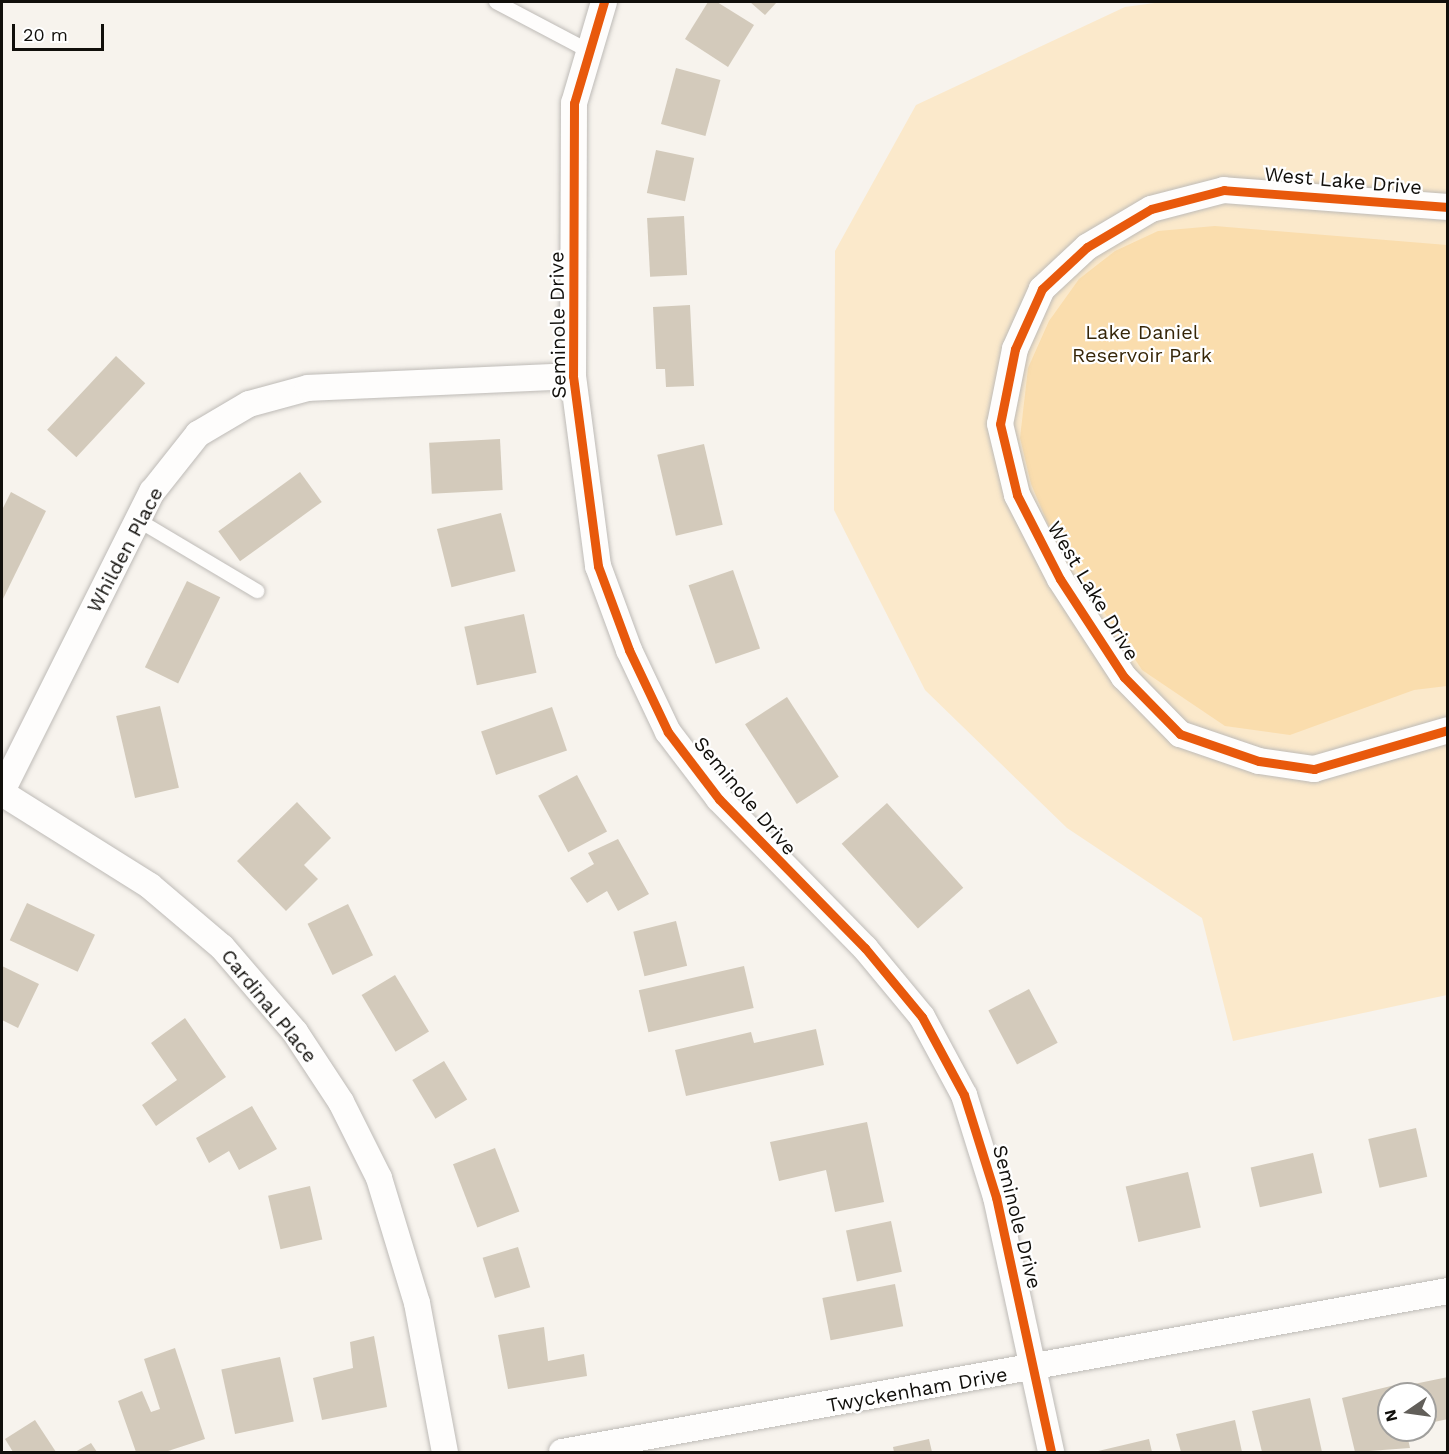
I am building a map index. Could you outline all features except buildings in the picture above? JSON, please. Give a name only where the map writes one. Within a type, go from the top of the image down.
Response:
[{"type":"street","name":"Seminole Drive","points":[[604,2],[574,103],[573,376],[598,566],[629,650],[668,732],[719,799],[866,948],[922,1017],[964,1095],[996,1197],[1051,1452]]},
{"type":"street","name":"West Lake Drive","points":[[1448,207],[1224,190],[1151,209],[1087,247],[1042,289],[1015,349],[1000,424],[1017,495],[1060,579],[1124,677],[1180,734],[1259,761],[1314,769],[1448,730]]},
{"type":"street","name":"Whilden Place","points":[[2,792],[152,492],[198,434],[249,404],[308,388],[573,376]]},
{"type":"street","name":"Cardinal Place","points":[[2,792],[150,886],[222,946],[295,1032],[341,1101],[379,1178],[417,1303],[445,1452]]},
{"type":"street","name":"Twyckenham Drive","points":[[562,1452],[1035,1370],[1448,1291]]},
{"type":"lane","points":[[496,2],[589,51]]},
{"type":"lane","points":[[138,520],[257,591]]},
{"type":"green space","name":"Lake Daniel Reservoir Park","points":[[1162,2],[1447,2],[1447,995],[1233,1041],[1202,918],[1067,828],[925,690],[834,510],[835,251],[916,105],[1125,7]]},
{"type":"shaded area","points":[[1215,226],[1447,245],[1447,686],[1414,690],[1290,735],[1225,726],[1142,670],[1051,531],[1031,484],[1020,438],[1028,368],[1049,321],[1079,279],[1115,251],[1158,231]]},
{"type":"cycle path","points":[[604,2],[574,103],[573,376],[598,566],[629,650],[668,732],[719,799],[865,948],[922,1017],[964,1095],[996,1197],[1051,1452]]},
{"type":"cycle path","points":[[1448,207],[1224,190],[1151,209],[1087,247],[1042,289],[1015,349],[1000,424],[1017,495],[1060,579],[1124,677],[1180,734],[1259,761],[1314,769],[1448,730]]}]
